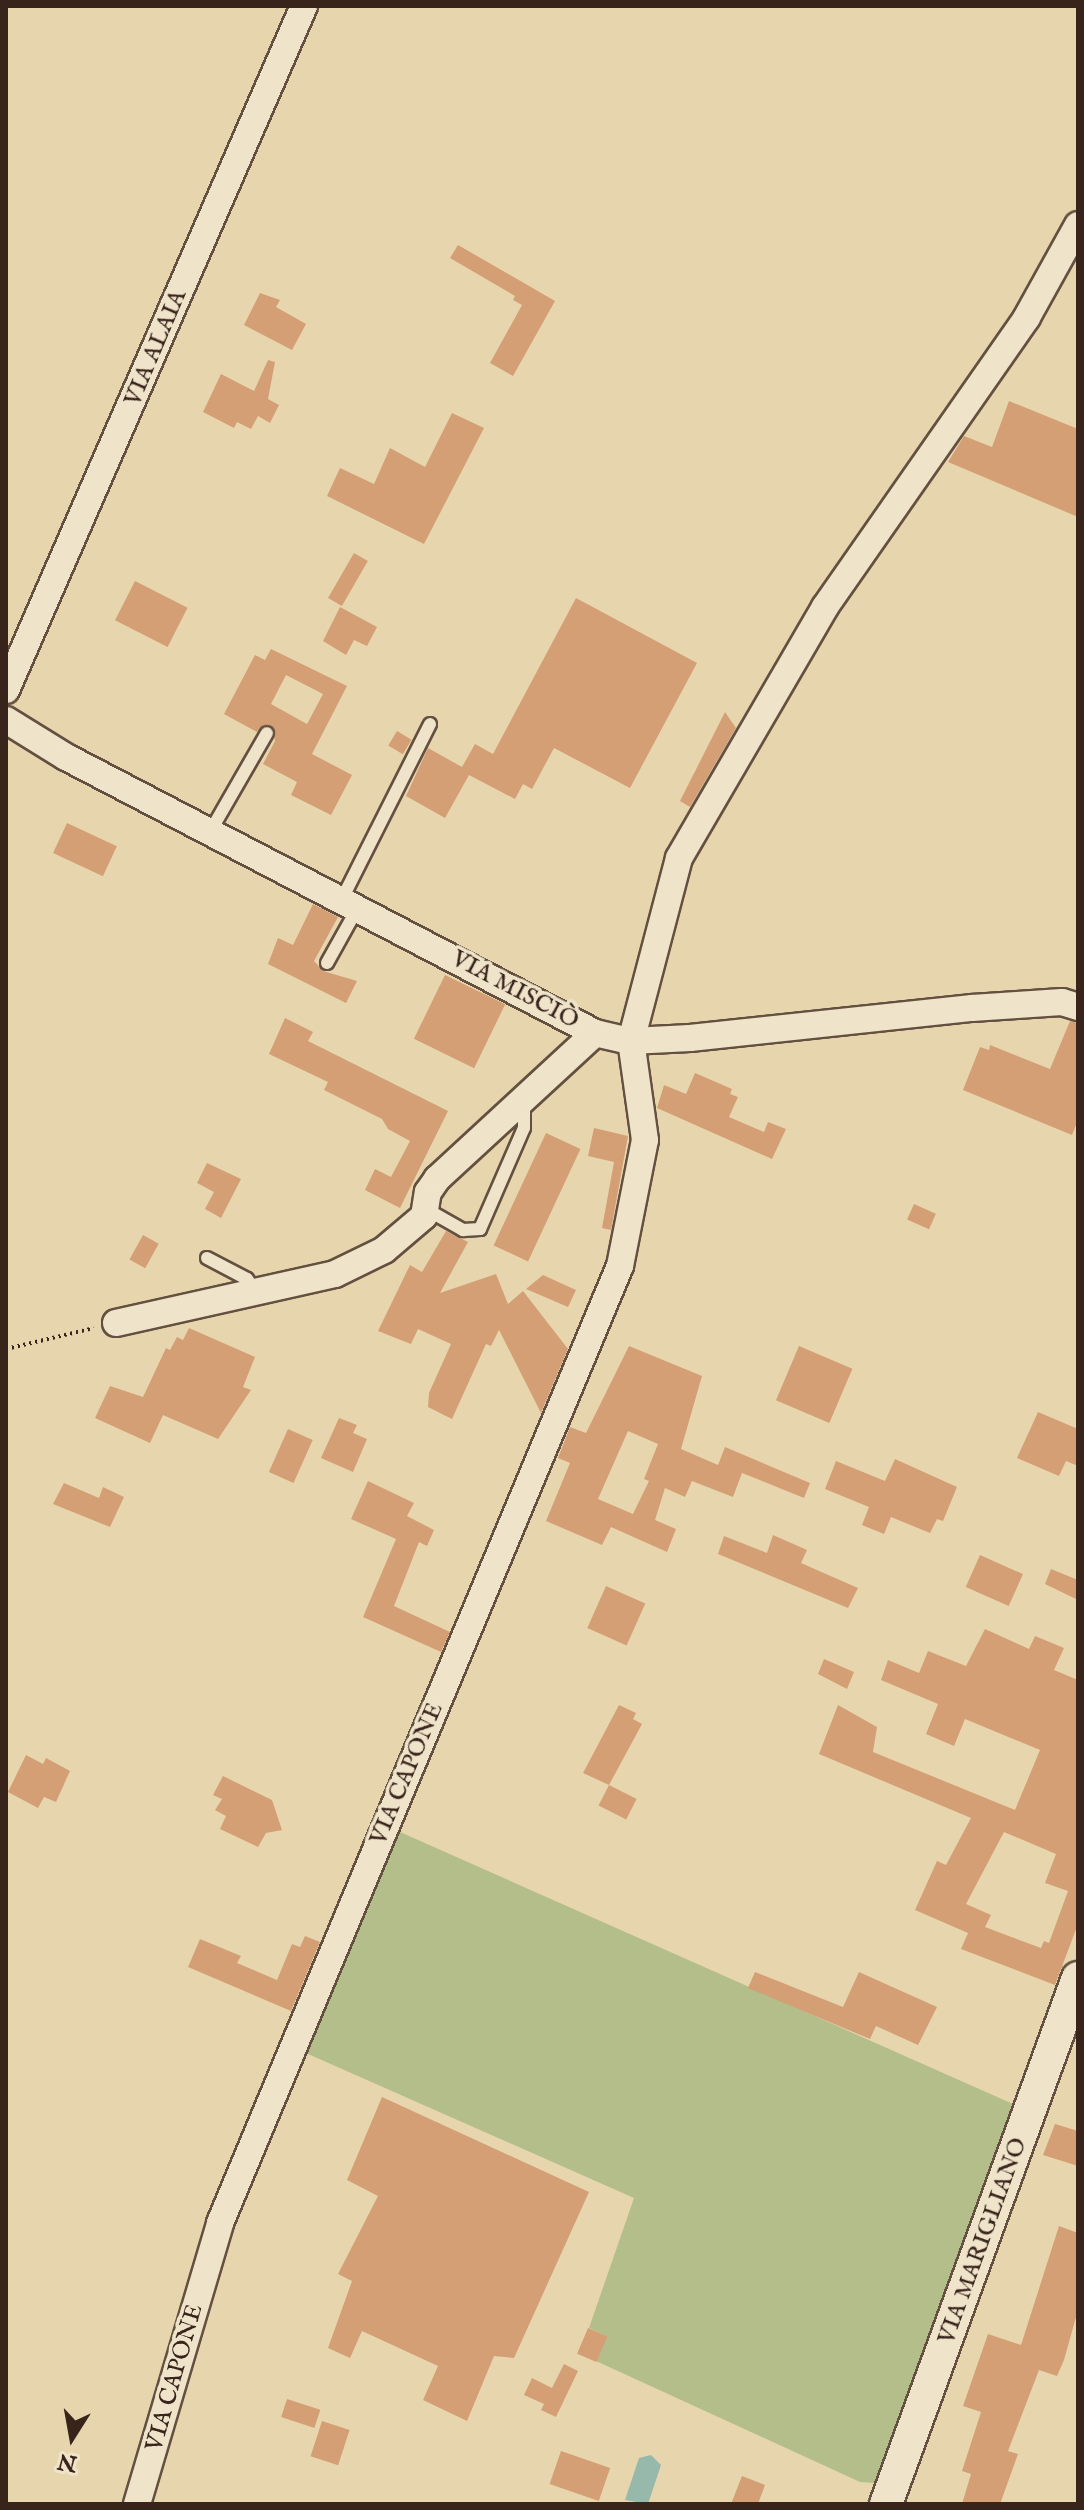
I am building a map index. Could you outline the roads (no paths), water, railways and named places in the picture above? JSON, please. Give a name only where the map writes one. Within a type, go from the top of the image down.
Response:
[{"type":"street","name":"VIA ALAIA","points":[[6,690],[304,6]]},
{"type":"street","points":[[631,1041],[679,858],[702,813],[825,607],[1027,317],[1078,225]]},
{"type":"street","name":"VIA MISCIÒ","points":[[6,720],[210,832],[595,1033],[631,1041],[972,1008],[1062,1002],[1078,1007]]},
{"type":"street","points":[[116,1323],[335,1274],[384,1250],[418,1223],[437,1179],[595,1033]]},
{"type":"street","name":"VIA CAPONE","points":[[137,2504],[220,2223],[620,1266],[645,1140],[631,1041]]},
{"type":"street","name":"VIA MARIGLIANO","points":[[886,2504],[1078,1978]]},
{"type":"lane","points":[[327,963],[349,905],[430,724]]},
{"type":"lane","points":[[210,832],[267,733]]},
{"type":"lane","points":[[426,1209],[463,1230],[480,1229],[524,1128],[524,1099]]},
{"type":"lane","points":[[207,1258],[247,1279],[256,1292]]}]
